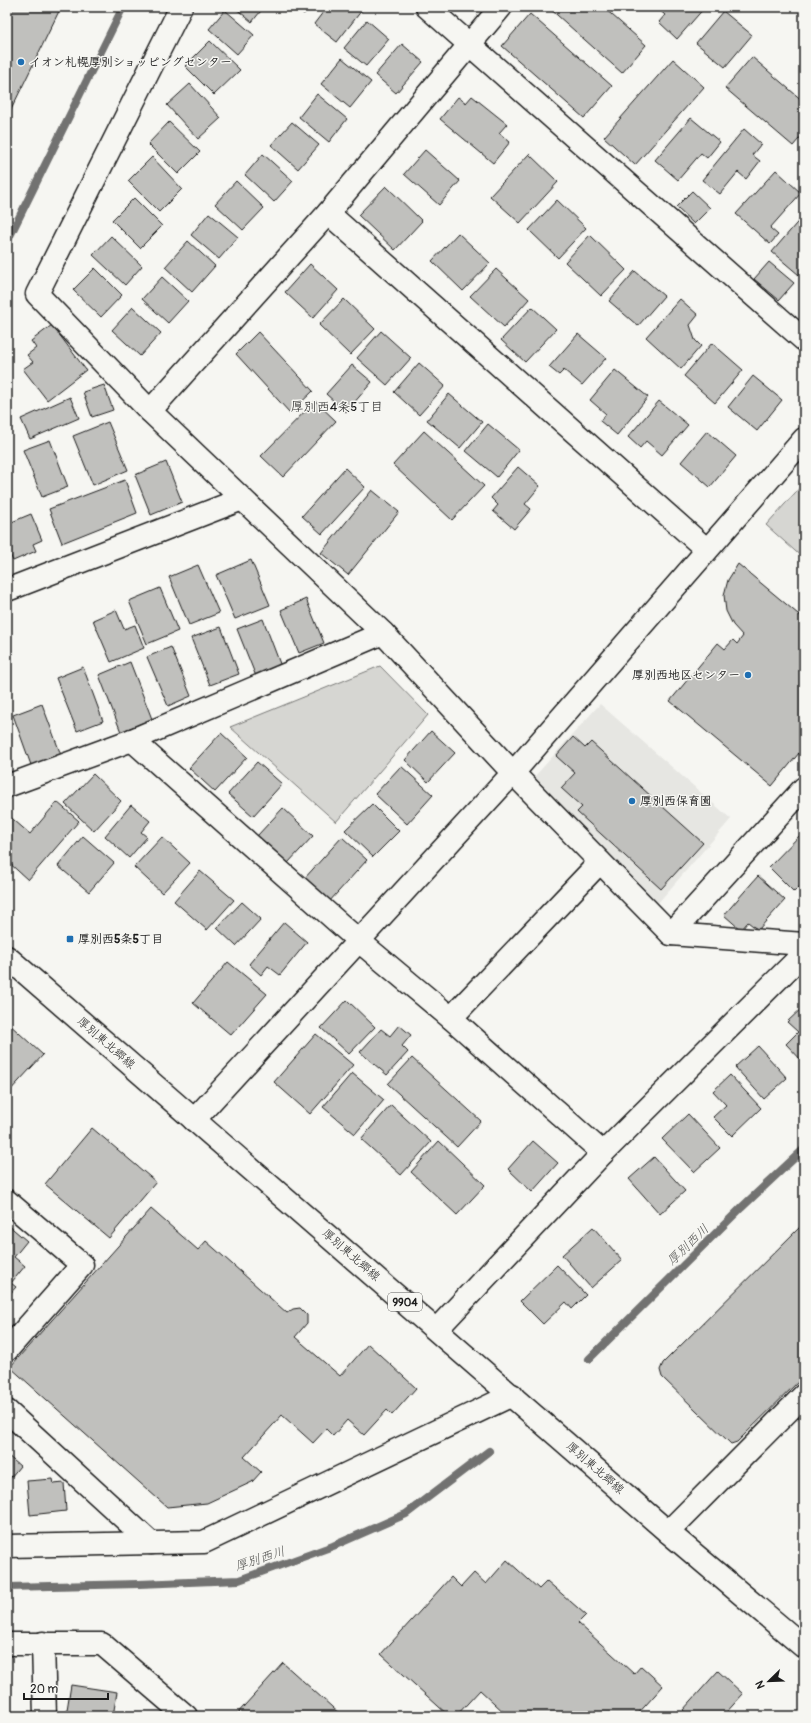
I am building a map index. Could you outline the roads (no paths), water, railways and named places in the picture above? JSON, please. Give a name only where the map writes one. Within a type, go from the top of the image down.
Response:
[{"type":"street","points":[[181,7],[37,294],[150,411],[382,633],[513,773],[671,934],[804,944]]},
{"type":"street","points":[[427,7],[804,340]]},
{"type":"street","points":[[150,411],[328,213],[501,7]]},
{"type":"street","points":[[328,213],[707,550]]},
{"type":"street","points":[[194,1120],[513,773],[804,439]]},
{"type":"street","points":[[7,590],[242,499]]},
{"type":"street","points":[[7,786],[132,740],[382,633]]},
{"type":"street","points":[[132,740],[359,942],[451,1018],[603,1153]]},
{"type":"street","points":[[671,934],[804,788]]},
{"type":"street","points":[[451,1018],[600,862]]},
{"type":"street","points":[[437,1329],[603,1153],[804,953]]},
{"type":"street","name":"厚別東北郷線","points":[[7,957],[437,1329],[668,1532],[804,1647]]},
{"type":"street","points":[[7,1201],[82,1265],[7,1350]]},
{"type":"street","points":[[7,1546],[204,1542],[512,1395]]},
{"type":"street","points":[[668,1532],[804,1395]]},
{"type":"street","points":[[7,1410],[151,1544]]},
{"type":"street","points":[[43,1643],[45,1716]]},
{"type":"street","points":[[7,1644],[102,1644],[186,1716]]},
{"type":"waterway","points":[[7,242],[123,7]]},
{"type":"waterway","name":"厚別西川","points":[[589,1359],[741,1208],[804,1149]]},
{"type":"waterway","name":"厚別西川","points":[[7,1587],[239,1580],[333,1546],[406,1514],[489,1451]]},
{"type":"place","name":"イオン札幌厚別ショッピングセンター","points":[[21,62]]},
{"type":"place","name":"厚別西地区センター","points":[[748,675]]},
{"type":"place","name":"厚別西保育園","points":[[632,801]]},
{"type":"place","name":"厚別西5条5丁目","points":[[70,939]]},
{"type":"district","name":"厚別西4条5丁目","points":[[337,407]]}]
